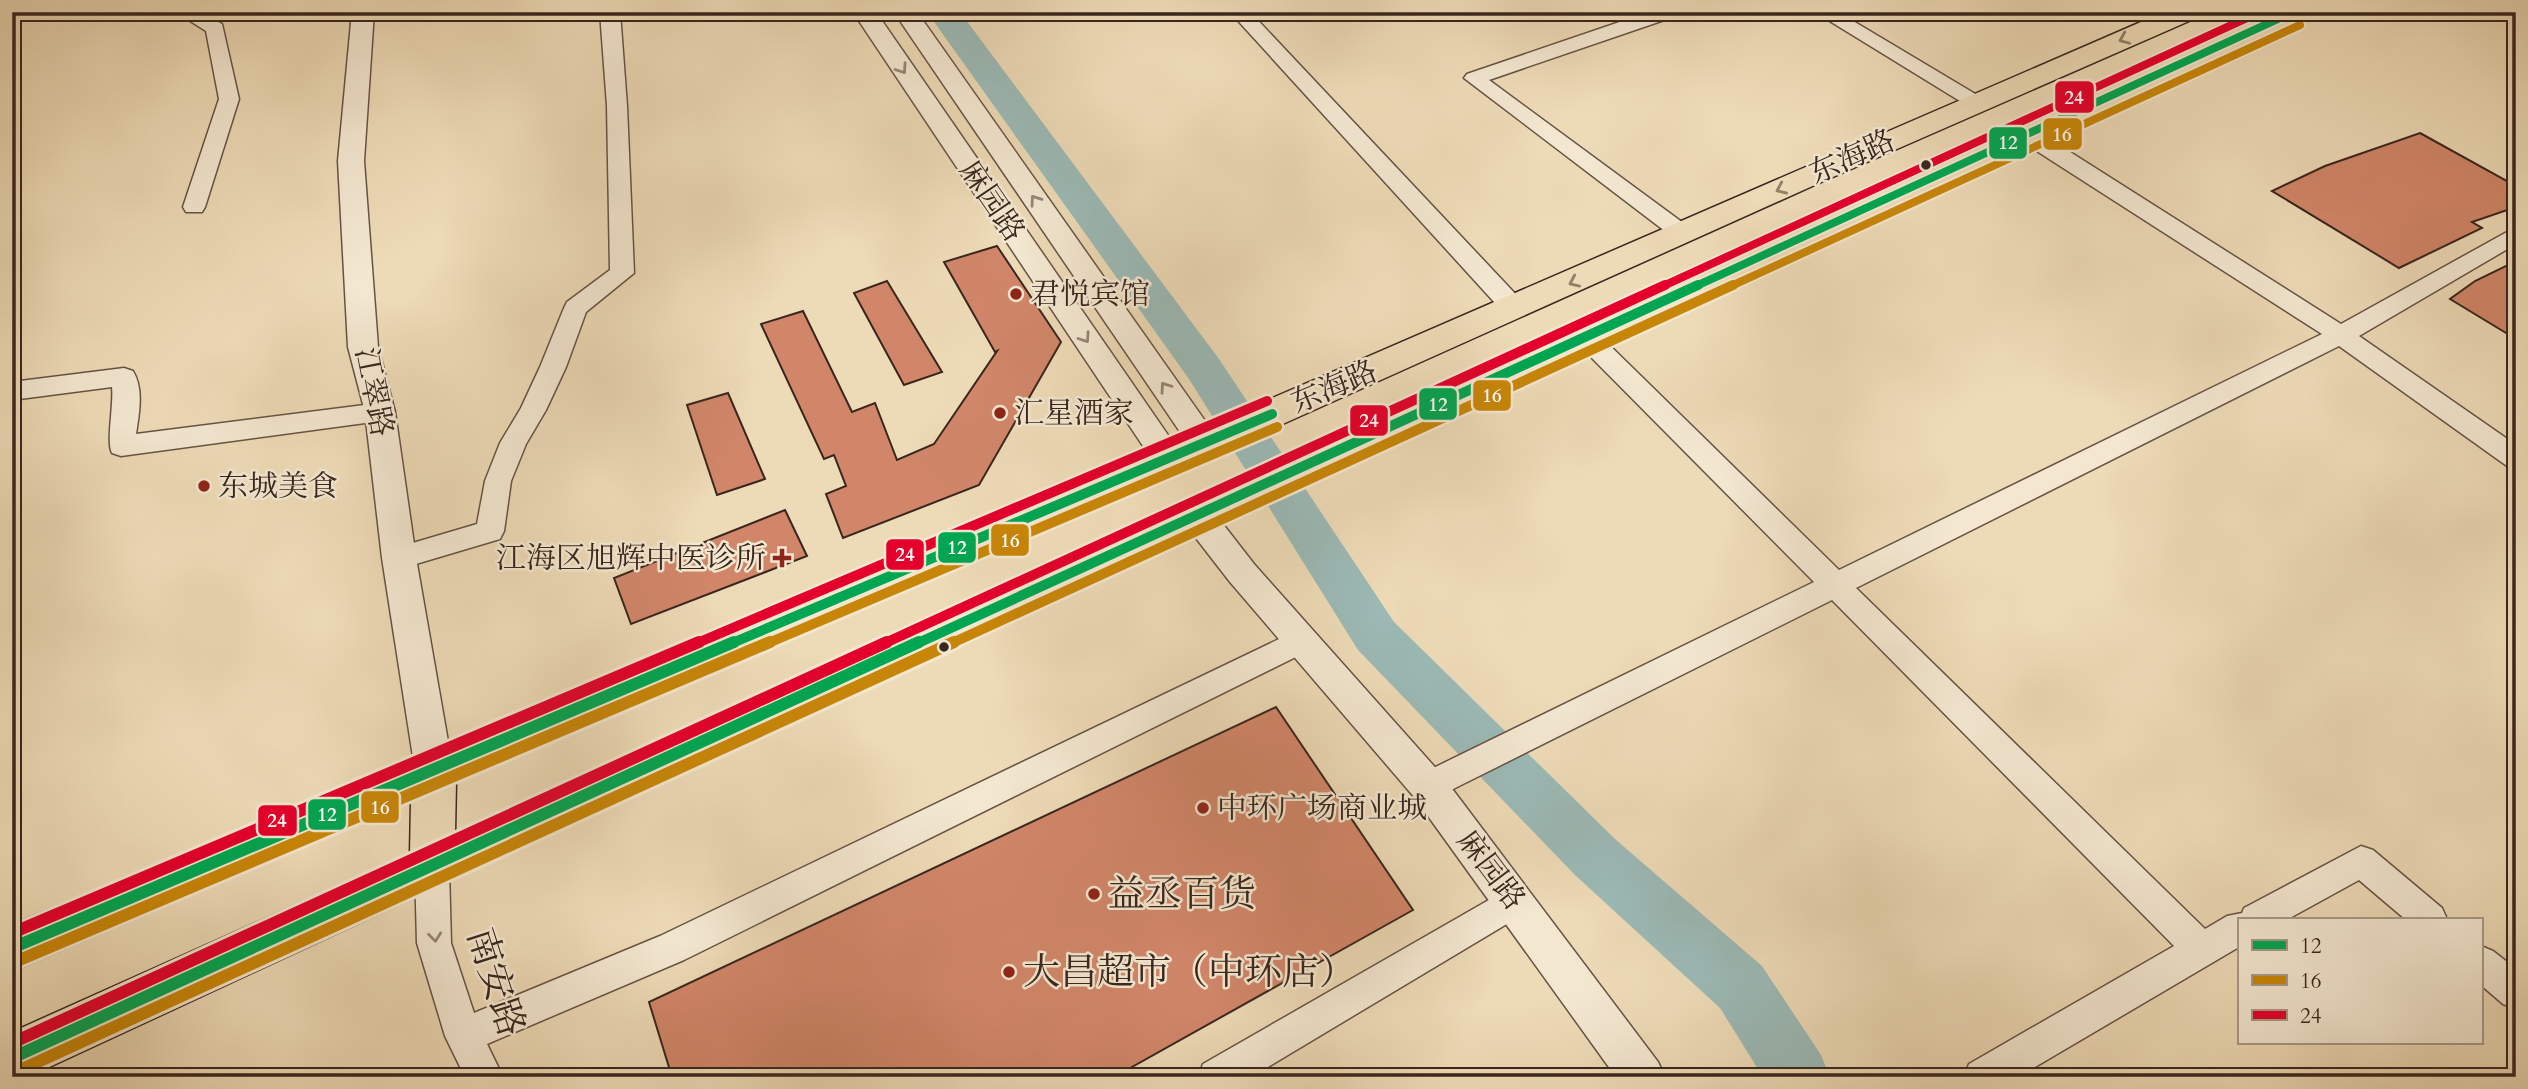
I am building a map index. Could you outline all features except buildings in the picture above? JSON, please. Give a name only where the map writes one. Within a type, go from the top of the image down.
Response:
[{"type":"main road","name":"东海路","points":[[12,948],[1168,459],[1975,102],[2187,12]]},
{"type":"main road","name":"东海路","points":[[12,1058],[432,869],[1585,335],[2294,12]]},
{"type":"main road","points":[[432,869],[434,770]]},
{"type":"street","points":[[184,12],[215,28],[229,99],[194,206]]},
{"type":"street","name":"江翠路","points":[[363,12],[351,161],[363,347],[380,412],[399,558],[434,770]]},
{"type":"street","points":[[399,558],[490,531],[498,481],[513,443],[533,410],[553,367],[576,308],[622,273],[617,106],[610,12]]},
{"type":"street","name":"麻园路","points":[[864,12],[1168,459]]},
{"type":"street","name":"麻园路","points":[[905,12],[1205,443]]},
{"type":"street","points":[[1239,12],[1514,308]]},
{"type":"street","points":[[1669,12],[1475,78],[1682,233]]},
{"type":"street","points":[[1824,12],[1975,102]]},
{"type":"street","points":[[2029,135],[2341,335],[2516,459]]},
{"type":"street","points":[[1429,785],[2341,335],[2516,234]]},
{"type":"street","points":[[1585,335],[2202,949]]},
{"type":"street","points":[[12,391],[124,377],[127,405],[121,446],[380,412]]},
{"type":"street","name":"麻园路","points":[[1198,515],[1242,573],[1429,785],[1643,1077]]},
{"type":"street","points":[[463,1036],[672,948],[1302,640]]},
{"type":"street","points":[[2258,918],[2361,861],[2429,918]]},
{"type":"street","name":"南安路","points":[[432,869],[434,943],[463,1036],[485,1077]]},
{"type":"street","points":[[1216,1077],[1515,901]]},
{"type":"street","points":[[1982,1077],[2238,929]]},
{"type":"street","points":[[2482,964],[2516,992]]},
{"type":"waterway","points":[[943,12],[1204,369],[1376,636],[1595,857],[1741,987],[1799,1077]]},
{"type":"transit line","name":"24","points":[[12,1043],[2260,12]]},
{"type":"transit line","name":"12","points":[[12,1058],[2293,12]]},
{"type":"transit line","name":"16","points":[[18,1071],[2300,25]]},
{"type":"transit line","name":"24","points":[[12,933],[1267,401]]},
{"type":"transit line","name":"12","points":[[12,948],[1272,414]]},
{"type":"transit line","name":"16","points":[[17,961],[1277,427]]},
{"type":"place","name":"君悦宾馆","points":[[1016,294]]},
{"type":"place","name":"汇星酒家","points":[[1000,413]]},
{"type":"place","name":"东城美食","points":[[204,486]]},
{"type":"place","name":"江海区旭辉中医诊所","points":[[782,558]]},
{"type":"place","name":"中环广场商业城","points":[[1203,808]]},
{"type":"place","name":"益丞百货","points":[[1094,894]]},
{"type":"place","name":"大昌超市（中环店）","points":[[1009,972]]}]
